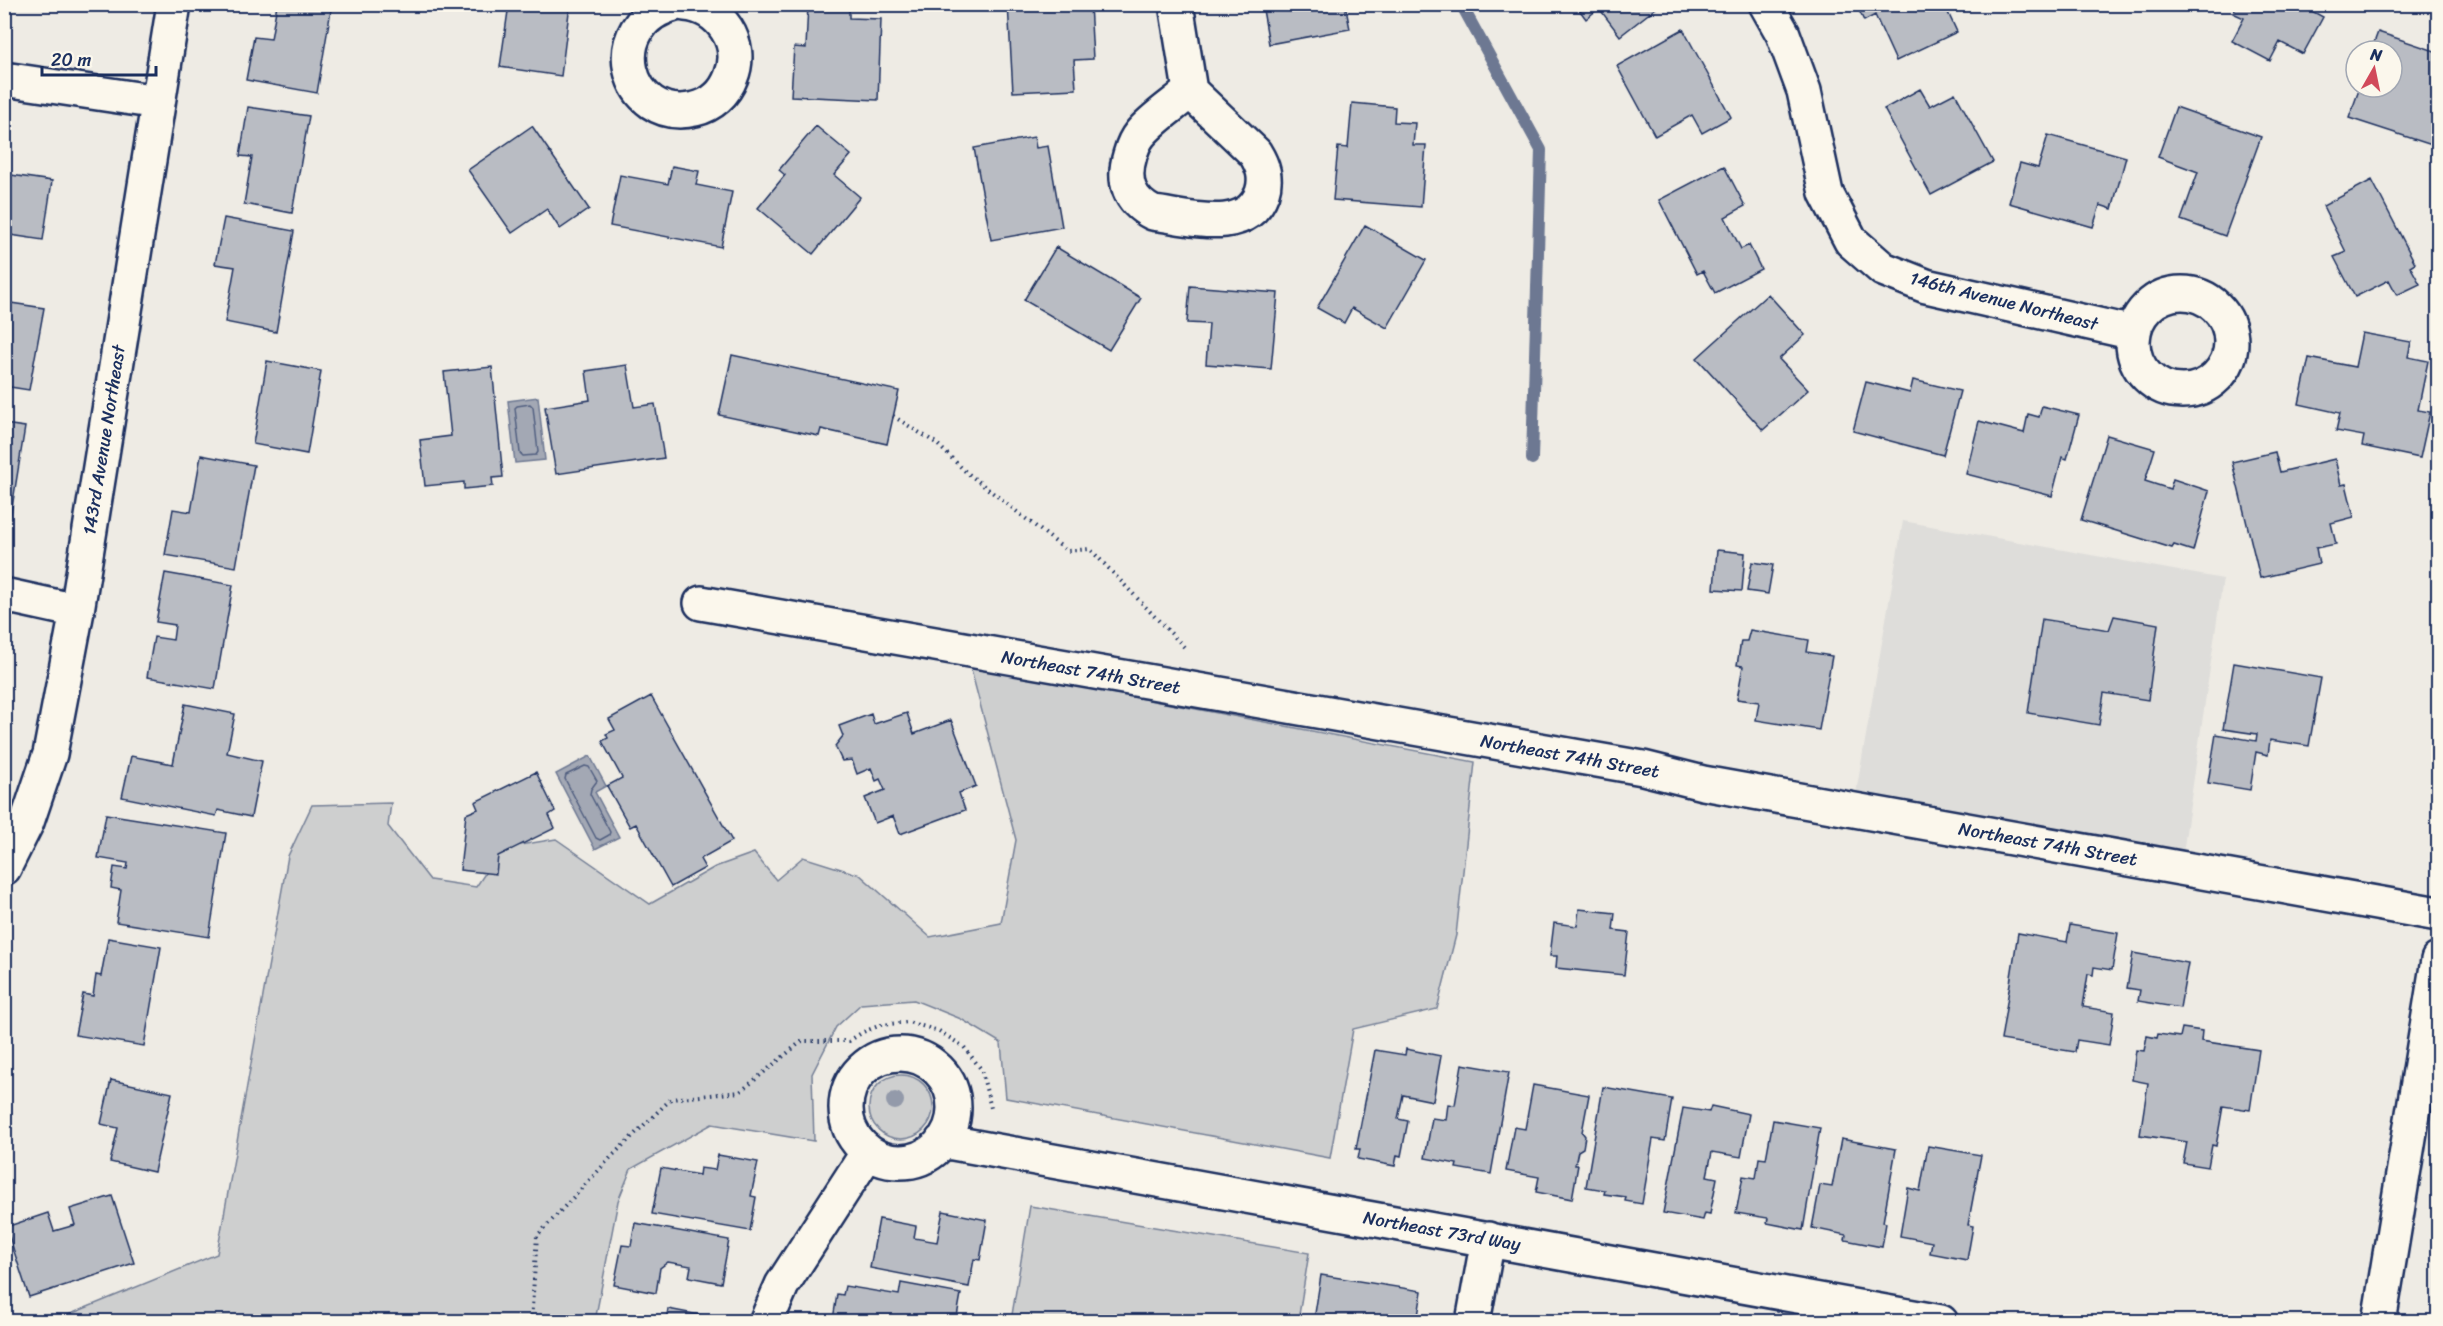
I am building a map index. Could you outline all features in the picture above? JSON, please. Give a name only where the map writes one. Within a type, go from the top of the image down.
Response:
[{"type":"street","name":"143rd Avenue Northeast","points":[[4,868],[27,822],[50,754],[77,611],[174,4]]},
{"type":"street","points":[[675,4],[661,8],[647,16],[636,29],[630,44],[628,61],[632,78],[641,92],[654,103],[669,110],[686,111],[710,103],[728,86],[734,70],[735,53],[732,37],[723,22],[710,12],[685,4]]},
{"type":"street","points":[[1176,4],[1190,91]]},
{"type":"street","name":"146th Avenue Northeast","points":[[1766,4],[1783,34],[1803,91],[1826,193],[1851,241],[1883,269],[1926,286],[2134,333]]},
{"type":"street","points":[[4,79],[158,102]]},
{"type":"street","points":[[4,595],[77,611]]},
{"type":"street","name":"Northeast 74th Street","points":[[701,603],[1632,766],[1703,783],[2439,914]]},
{"type":"street","points":[[2379,1322],[2439,960]]},
{"type":"street","points":[[904,1053],[922,1058],[937,1068],[948,1082],[954,1099],[954,1118],[942,1142],[936,1149],[920,1158],[902,1162],[885,1160],[868,1152],[855,1140],[844,1107],[848,1089],[856,1073],[870,1062],[886,1054],[904,1053]]},
{"type":"street","name":"Northeast 73rd Way","points":[[942,1142],[1941,1322]]},
{"type":"street","points":[[766,1322],[782,1285],[868,1152]]},
{"type":"street","points":[[1473,1322],[1488,1239]]},
{"type":"path","points":[[893,416],[936,442],[965,471],[1067,551],[1090,549],[1191,655]]},
{"type":"path","points":[[531,1322],[537,1236],[612,1155],[671,1099],[740,1092],[802,1041],[849,1041],[881,1025],[908,1022],[939,1031],[964,1047],[981,1070],[988,1106],[993,1116]]},
{"type":"shaded area","points":[[1903,521],[2223,579],[2183,853],[1856,793]]},
{"type":"shaded area","points":[[970,666],[1475,762],[1456,935],[1437,1009],[1353,1029],[1330,1158],[1006,1098],[1001,1043],[961,1019],[914,1000],[861,1004],[836,1027],[812,1074],[814,1141],[712,1124],[631,1169],[618,1201],[595,1321],[51,1322],[217,1254],[288,856],[312,805],[391,803],[388,826],[430,880],[476,887],[502,848],[556,839],[650,904],[715,867],[754,853],[776,880],[803,857],[860,875],[930,937],[1001,923],[1016,840]]},
{"type":"shaded area","points":[[895,1075],[907,1075],[924,1084],[931,1095],[933,1107],[931,1119],[924,1130],[907,1139],[895,1139],[883,1134],[874,1125],[869,1113],[869,1101],[874,1089],[883,1080]]},
{"type":"shaded area","points":[[1030,1206],[1309,1253],[1298,1321],[1011,1321]]},
{"type":"water","points":[[538,397],[545,460],[515,463],[508,401]]},
{"type":"water","points":[[590,756],[606,786],[595,792],[619,837],[595,849],[556,774]]},
{"type":"building","points":[[277,4],[332,4],[317,93],[246,80],[254,37],[271,39]]},
{"type":"building","points":[[509,4],[570,4],[561,76],[500,67]]},
{"type":"building","points":[[808,4],[849,6],[849,18],[881,19],[878,100],[791,96],[794,47],[806,48]]},
{"type":"building","points":[[1008,4],[1090,4],[1093,59],[1074,60],[1076,89],[1013,92]]},
{"type":"building","points":[[1262,4],[1345,4],[1350,29],[1269,44]]},
{"type":"building","points":[[1575,4],[1661,4],[1620,36],[1599,8],[1586,19]]},
{"type":"building","points":[[1856,4],[1944,4],[1957,32],[1896,61],[1875,15],[1864,21]]},
{"type":"building","points":[[2237,4],[2299,4],[2323,17],[2303,54],[2280,42],[2270,61],[2232,41],[2244,18],[2233,13]]},
{"type":"building","points":[[1683,29],[1731,117],[1702,133],[1692,115],[1655,136],[1617,66]]},
{"type":"building","points":[[2378,32],[2399,39],[2375,39]]},
{"type":"building","points":[[2404,41],[2438,52],[2438,147],[2349,118],[2356,99],[2404,99]]},
{"type":"building","points":[[1920,89],[1930,106],[1955,93],[1993,162],[1931,195],[1884,109]]},
{"type":"building","points":[[1352,103],[1395,107],[1394,122],[1415,123],[1413,145],[1426,145],[1421,207],[1333,200],[1338,147],[1348,148]]},
{"type":"building","points":[[248,107],[309,116],[292,213],[244,204],[252,157],[240,156]]},
{"type":"building","points":[[2176,107],[2261,137],[2225,236],[2181,220],[2198,172],[2158,157]]},
{"type":"building","points":[[532,126],[589,209],[560,229],[547,209],[512,233],[468,170]]},
{"type":"building","points":[[816,126],[851,155],[834,175],[860,197],[813,254],[758,208],[785,175],[779,170]]},
{"type":"building","points":[[2048,135],[2126,157],[2112,209],[2100,205],[2093,227],[2009,203],[2020,163],[2038,168]]},
{"type":"building","points":[[1034,137],[1036,148],[1048,146],[1062,227],[991,240],[974,148]]},
{"type":"building","points":[[672,166],[699,171],[696,185],[732,192],[721,247],[610,226],[620,175],[668,184]]},
{"type":"building","points":[[1724,166],[1745,206],[1725,217],[1741,249],[1749,245],[1761,269],[1715,293],[1703,271],[1697,274],[1659,200]]},
{"type":"building","points":[[4,174],[52,181],[43,240],[4,234]]},
{"type":"building","points":[[2372,180],[2415,263],[2410,266],[2420,284],[2397,295],[2389,280],[2355,297],[2334,257],[2346,252],[2323,206]]},
{"type":"building","points":[[224,218],[294,231],[276,332],[225,322],[235,267],[215,264]]},
{"type":"building","points":[[1365,225],[1426,260],[1387,328],[1352,308],[1344,323],[1317,308]]},
{"type":"building","points":[[1056,247],[1141,298],[1109,350],[1024,300]]},
{"type":"building","points":[[1190,286],[1278,293],[1271,369],[1206,364],[1209,324],[1187,323]]},
{"type":"building","points":[[1768,294],[1805,335],[1779,359],[1808,390],[1763,430],[1697,358]]},
{"type":"building","points":[[4,302],[44,308],[29,390],[4,386]]},
{"type":"building","points":[[2362,333],[2411,342],[2408,357],[2428,361],[2418,410],[2430,412],[2420,458],[2362,446],[2364,436],[2336,431],[2340,413],[2299,404],[2309,358],[2355,367]]},
{"type":"building","points":[[732,355],[899,391],[887,444],[821,429],[819,436],[719,415]]},
{"type":"building","points":[[267,361],[321,371],[307,454],[253,444]]},
{"type":"building","points":[[627,365],[634,407],[655,404],[664,458],[556,474],[545,407],[590,400],[586,371]]},
{"type":"building","points":[[492,367],[503,477],[492,478],[493,486],[464,489],[464,482],[425,486],[420,440],[451,436],[444,372]]},
{"type":"building","points":[[1913,380],[1960,391],[1943,455],[1853,431],[1866,382],[1910,393]]},
{"type":"building","points":[[2042,406],[2079,415],[2067,459],[2062,457],[2052,496],[1966,474],[1979,421],[2024,433],[2028,414],[2039,417]]},
{"type":"building","points":[[4,424],[25,427],[10,520],[4,519]]},
{"type":"building","points":[[2107,435],[2155,449],[2145,481],[2170,489],[2173,479],[2209,491],[2193,551],[2174,545],[2172,548],[2081,520]]},
{"type":"building","points":[[2275,452],[2280,472],[2335,459],[2341,485],[2346,484],[2354,517],[2331,523],[2336,544],[2316,548],[2319,564],[2260,578],[2232,462]]},
{"type":"building","points":[[201,455],[254,465],[236,567],[165,555],[173,509],[191,512]]},
{"type":"building","points":[[1717,550],[1745,553],[1742,591],[1714,589]]},
{"type":"building","points":[[1752,562],[1773,565],[1768,594],[1747,591]]},
{"type":"building","points":[[165,573],[233,585],[215,689],[147,677],[154,637],[173,640],[175,625],[156,622]]},
{"type":"building","points":[[2114,616],[2158,624],[2148,700],[2104,693],[2099,725],[2028,713],[2042,619],[2109,630]]},
{"type":"building","points":[[1750,630],[1809,640],[1807,652],[1832,656],[1819,730],[1756,720],[1759,702],[1737,699],[1743,666],[1737,665],[1741,641],[1747,641]]},
{"type":"building","points":[[2234,663],[2321,678],[2309,746],[2270,740],[2268,755],[2256,752],[2250,790],[2208,783],[2216,734],[2256,741],[2257,734],[2223,729]]},
{"type":"building","points":[[651,696],[732,841],[700,859],[705,868],[671,887],[636,824],[630,827],[607,786],[622,778],[602,741],[608,738],[606,734],[615,730],[609,719]]},
{"type":"building","points":[[185,704],[235,714],[227,753],[262,761],[251,817],[218,810],[216,816],[122,797],[131,756],[173,764]]},
{"type":"building","points":[[907,713],[914,734],[951,720],[976,786],[959,793],[965,810],[900,834],[893,816],[875,823],[865,798],[885,790],[880,779],[876,781],[871,768],[857,774],[852,760],[842,761],[835,746],[843,736],[839,726],[871,714],[874,724]]},
{"type":"building","points":[[536,772],[555,811],[549,815],[555,828],[498,856],[496,874],[460,870],[466,814],[478,809],[475,802]]},
{"type":"building","points":[[106,814],[226,833],[209,937],[116,922],[121,890],[111,888],[114,867],[127,869],[128,863],[98,858]]},
{"type":"building","points":[[1579,909],[1615,913],[1613,930],[1629,932],[1624,975],[1556,968],[1557,956],[1550,956],[1554,923],[1577,926]]},
{"type":"building","points":[[2070,925],[2118,933],[2112,970],[2094,967],[2093,975],[2088,974],[2083,1007],[2114,1012],[2109,1045],[2077,1040],[2075,1052],[2001,1040],[2018,933],[2067,942]]},
{"type":"building","points":[[108,938],[161,947],[144,1046],[75,1035],[83,994],[93,996],[96,975],[101,976]]},
{"type":"building","points":[[2133,953],[2188,963],[2180,1008],[2138,1001],[2140,990],[2127,988]]},
{"type":"building","points":[[2182,1028],[2202,1031],[2201,1041],[2259,1050],[2250,1110],[2223,1106],[2216,1146],[2212,1145],[2208,1167],[2183,1163],[2187,1142],[2140,1135],[2148,1083],[2132,1080],[2136,1050],[2144,1051],[2147,1036],[2157,1038],[2158,1034],[2180,1037]]},
{"type":"building","points":[[1406,1049],[1441,1056],[1433,1101],[1403,1095],[1398,1119],[1408,1121],[1401,1156],[1397,1155],[1395,1166],[1358,1159],[1360,1149],[1356,1149],[1375,1050],[1405,1055]]},
{"type":"building","points":[[1462,1064],[1509,1072],[1491,1174],[1456,1168],[1457,1164],[1425,1158],[1432,1118],[1446,1120],[1448,1104],[1455,1105]]},
{"type":"building","points":[[111,1080],[172,1093],[154,1172],[110,1162],[118,1128],[101,1124]]},
{"type":"building","points":[[1533,1085],[1589,1095],[1582,1132],[1585,1136],[1583,1148],[1578,1151],[1575,1165],[1578,1165],[1572,1199],[1536,1192],[1539,1177],[1506,1171],[1514,1127],[1525,1129]]},
{"type":"building","points":[[1603,1087],[1672,1099],[1665,1141],[1653,1139],[1642,1204],[1625,1201],[1626,1197],[1604,1194],[1605,1190],[1586,1187]]},
{"type":"building","points":[[1711,1106],[1749,1114],[1741,1157],[1712,1152],[1707,1176],[1717,1178],[1710,1214],[1705,1213],[1703,1220],[1663,1213],[1683,1108],[1709,1112]]},
{"type":"building","points":[[1773,1120],[1820,1128],[1803,1230],[1767,1223],[1768,1218],[1736,1213],[1743,1176],[1756,1178],[1759,1158],[1766,1159]]},
{"type":"building","points":[[1841,1139],[1896,1149],[1883,1222],[1886,1223],[1882,1247],[1845,1240],[1846,1235],[1812,1228],[1820,1185],[1832,1187]]},
{"type":"building","points":[[1928,1146],[1981,1155],[1968,1225],[1973,1226],[1967,1260],[1930,1253],[1932,1242],[1900,1236],[1908,1188],[1920,1191]]},
{"type":"building","points":[[718,1155],[758,1162],[751,1196],[756,1197],[750,1231],[652,1214],[661,1168],[699,1175],[700,1168],[715,1170]]},
{"type":"building","points":[[112,1196],[134,1263],[29,1297],[6,1227],[48,1213],[54,1231],[75,1225],[70,1209]]},
{"type":"building","points":[[943,1211],[987,1220],[980,1260],[974,1259],[969,1287],[870,1268],[879,1219],[916,1226],[914,1238],[937,1242]]},
{"type":"building","points":[[635,1223],[729,1240],[721,1283],[689,1277],[691,1266],[668,1262],[660,1268],[656,1293],[614,1285],[622,1245],[631,1246]]},
{"type":"building","points":[[1321,1275],[1422,1291],[1417,1322],[1314,1320]]},
{"type":"building","points":[[901,1283],[961,1294],[956,1322],[833,1320],[837,1294],[843,1295],[845,1286],[899,1295]]},
{"type":"building","points":[[668,1309],[705,1316],[704,1322],[666,1322]]},
{"type":"waterway","points":[[1461,4],[1541,150],[1532,459]]}]
